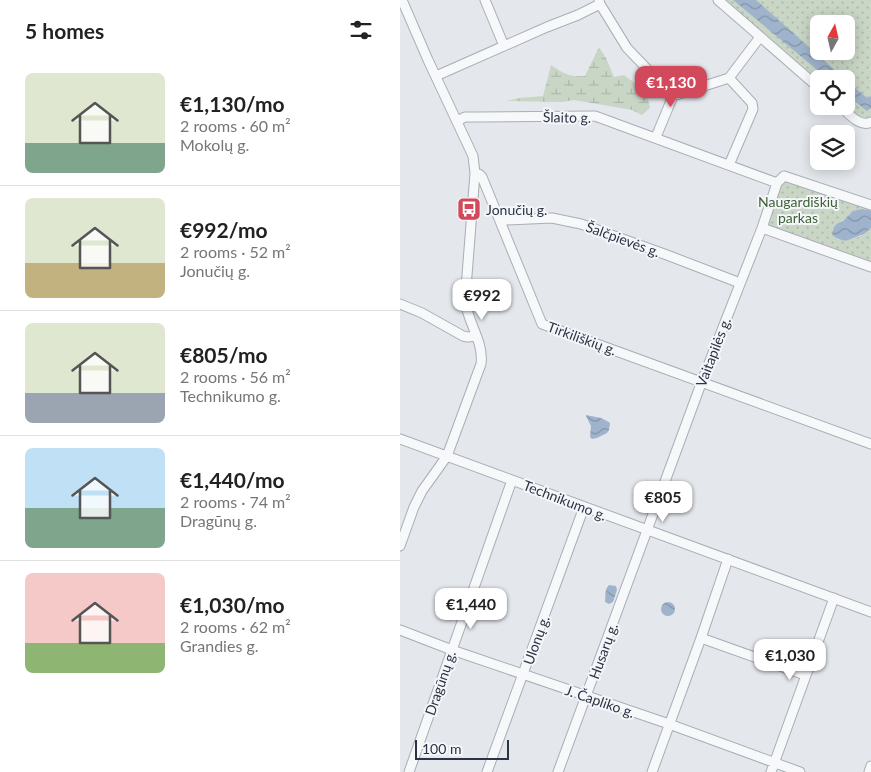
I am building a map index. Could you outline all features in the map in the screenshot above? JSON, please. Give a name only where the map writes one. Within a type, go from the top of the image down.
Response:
[{"type":"street","name":"Tirkiliškių g.","points":[[402,0],[473,156],[475,173],[482,177],[542,324],[871,444]]},
{"type":"street","points":[[485,0],[504,46]]},
{"type":"street","points":[[718,0],[810,80]]},
{"type":"street","points":[[436,76],[578,15],[599,2],[627,48],[673,96]]},
{"type":"street","points":[[656,137],[673,96],[729,78],[760,38]]},
{"type":"street","points":[[729,78],[752,103],[753,109],[730,165]]},
{"type":"street","points":[[850,115],[864,124],[871,122]]},
{"type":"street","name":"Šlaito g.","points":[[457,121],[461,118],[479,117],[595,116],[730,165],[871,205]]},
{"type":"street","points":[[400,546],[422,491],[447,456],[481,364],[482,352],[466,310],[465,301],[475,173]]},
{"type":"street","name":"Vaitapilės g.","points":[[646,530],[781,179]]},
{"type":"street","name":"Šalčpievės g.","points":[[501,222],[506,220],[552,218],[582,224],[740,283]]},
{"type":"street","points":[[762,228],[871,267]]},
{"type":"street","points":[[400,304],[463,336],[476,336]]},
{"type":"street","name":"Technikumo g.","points":[[400,439],[871,612]]},
{"type":"street","name":"Dragūnų g.","points":[[409,772],[512,480]]},
{"type":"street","name":"Ulonų g.","points":[[487,772],[584,507]]},
{"type":"street","name":"Husarų g.","points":[[558,772],[646,530]]},
{"type":"street","points":[[652,772],[728,559]]},
{"type":"street","points":[[772,767],[834,598]]},
{"type":"street","name":"J. Čapliko g.","points":[[400,630],[452,650],[669,724],[772,767],[800,772]]},
{"type":"street","points":[[701,638],[805,675]]},
{"type":"street","points":[[869,772],[871,766]]},
{"type":"green space","points":[[724,0],[871,0],[871,117],[860,117],[855,114],[855,70],[810,70],[810,75]]},
{"type":"green space","points":[[599,47],[614,77],[624,75],[644,93],[650,108],[642,115],[632,110],[574,100],[562,102],[506,101],[543,96],[551,65],[567,74],[585,76]]},
{"type":"green space","name":"Naugardiškių parkas","points":[[784,179],[871,208],[871,211],[857,211],[838,223],[837,239],[847,240],[856,238],[871,228],[871,264],[768,225],[780,183]]},
{"type":"water","points":[[733,0],[756,0],[810,48],[810,60],[824,60],[835,70],[817,70]]},
{"type":"water","points":[[855,88],[867,98],[871,96],[871,108],[867,111],[855,101]]},
{"type":"water","points":[[862,209],[871,211],[871,228],[869,230],[848,240],[840,240],[832,235],[834,227],[838,223],[843,221],[853,211]]},
{"type":"water","points":[[586,415],[601,418],[610,423],[607,433],[592,439],[590,437],[591,426]]},
{"type":"water","points":[[609,585],[616,586],[617,590],[613,602],[609,604],[605,602],[606,591]]},
{"type":"water","points":[[665,602],[671,602],[675,609],[671,616],[665,616],[661,612],[661,606]]},
{"type":"place","name":"Jonučių g.","points":[[469,209]]}]
